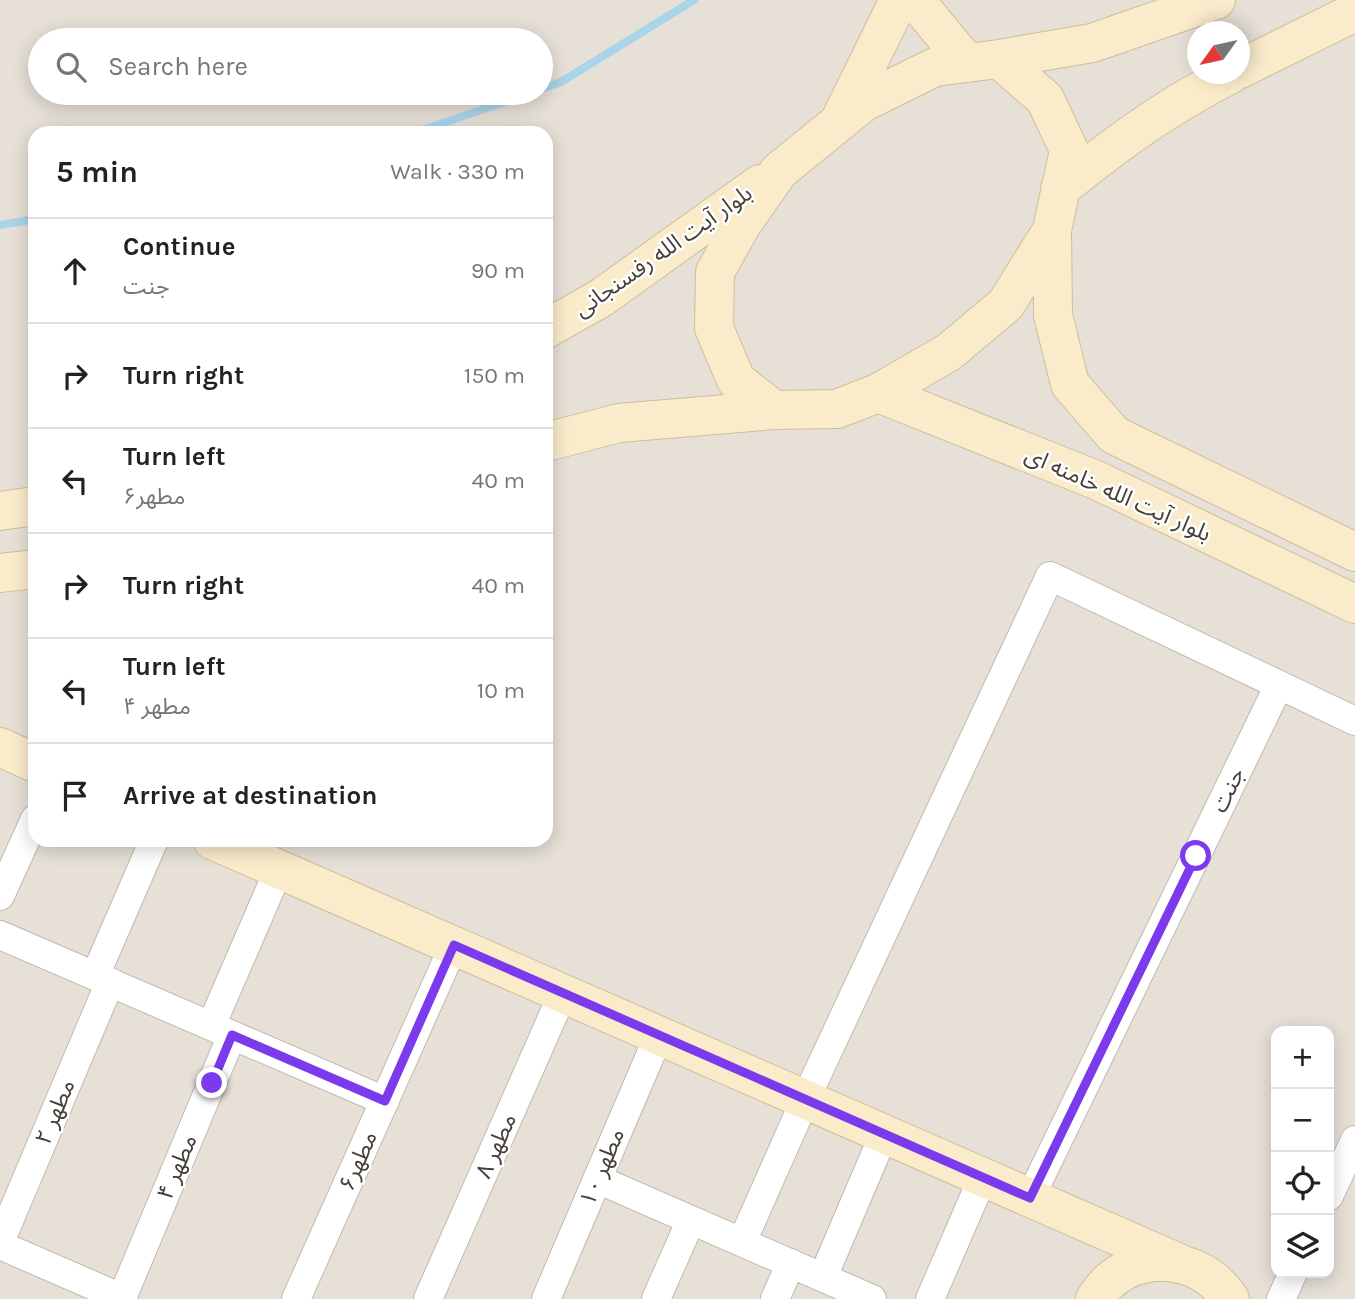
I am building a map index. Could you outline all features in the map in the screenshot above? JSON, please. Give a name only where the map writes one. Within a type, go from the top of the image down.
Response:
[{"type":"main road","points":[[839,121],[899,0]]},
{"type":"main road","points":[[915,0],[983,61],[1045,99],[1069,150],[1052,230],[1053,315],[1070,384],[1114,435],[1355,552]]},
{"type":"main road","points":[[774,410],[736,380],[714,328],[715,272],[742,224],[779,171],[864,102],[935,67],[1092,43],[1216,0]]},
{"type":"main road","points":[[1250,64],[1355,12]]},
{"type":"main road","points":[[1060,190],[1117,143],[1184,98],[1211,84]]},
{"type":"main road","name":"بلوار آیت الله رفسنجانی","points":[[553,325],[601,298],[779,171]]},
{"type":"main road","points":[[553,440],[620,422],[774,410],[837,409],[878,393],[950,352],[1006,304],[1052,230]]},
{"type":"main road","name":"بلوار آیت الله خامنه ای","points":[[878,393],[1096,480],[1355,604]]},
{"type":"main road","points":[[0,511],[28,507]]},
{"type":"main road","points":[[0,573],[28,570]]},
{"type":"main road","points":[[0,747],[28,760]]},
{"type":"main road","points":[[228,847],[1196,1269],[1212,1278],[1230,1299]]},
{"type":"main road","points":[[1095,1299],[1112,1279],[1127,1269],[1143,1263],[1179,1263]]},
{"type":"street","points":[[743,1242],[805,1100],[1050,576],[1355,721]]},
{"type":"street","name":"جنت","points":[[1030,1198],[1279,685]]},
{"type":"street","points":[[0,896],[28,834]]},
{"type":"street","name":"مطهر ۲","points":[[0,1244],[151,847]]},
{"type":"street","name":"مطهر ۴","points":[[123,1298],[279,869]]},
{"type":"street","points":[[0,935],[385,1101]]},
{"type":"street","name":"مطهر۶","points":[[296,1299],[454,945]]},
{"type":"street","name":"مطهر ۸","points":[[428,1299],[563,993]]},
{"type":"street","name":"مطهر ۱۰","points":[[546,1299],[659,1035]]},
{"type":"street","points":[[823,1278],[884,1134]]},
{"type":"street","points":[[1334,1185],[1355,1140]]},
{"type":"street","points":[[930,1299],[983,1177]]},
{"type":"street","points":[[597,1179],[872,1299]]},
{"type":"street","points":[[656,1299],[691,1220]]},
{"type":"street","points":[[0,1244],[90,1292],[123,1298]]},
{"type":"street","points":[[775,1299],[790,1263]]},
{"type":"street","points":[[1281,1299],[1291,1278]]},
{"type":"shaded area","points":[[0,0],[1355,0],[1355,1299],[0,1299]]},
{"type":"waterway","points":[[553,85],[694,0]]},
{"type":"waterway","points":[[434,126],[495,105]]},
{"type":"waterway","points":[[0,225],[28,220]]},
{"type":"route","points":[[212,1083],[232,1035],[385,1101],[454,945],[1030,1198],[1196,856]]}]
